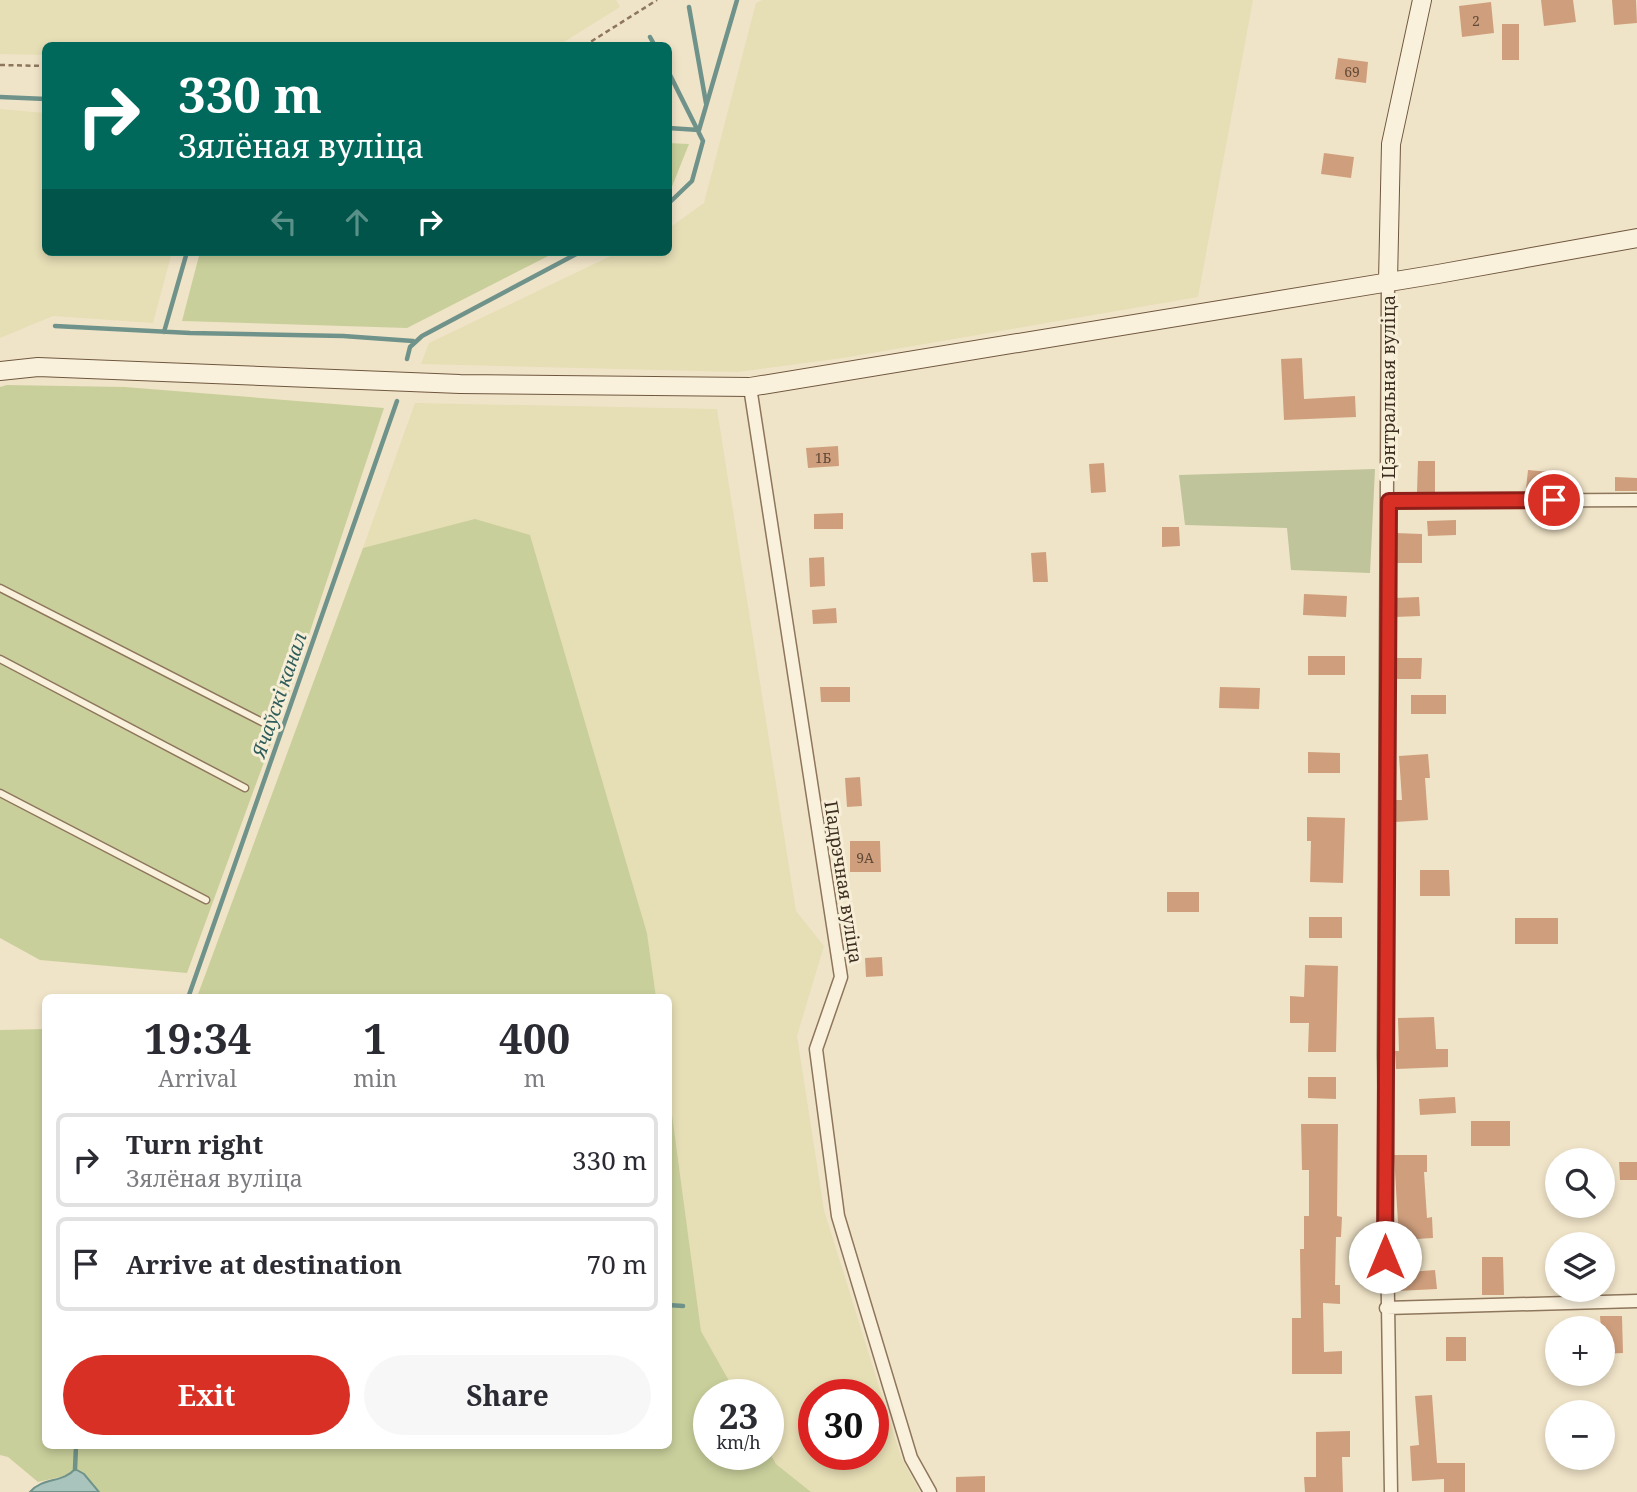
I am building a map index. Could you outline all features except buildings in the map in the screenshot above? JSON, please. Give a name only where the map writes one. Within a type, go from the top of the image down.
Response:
[{"type":"main road","name":"Цэнтральная вуліца","points":[[1388,281],[1391,144],[1422,0]]},
{"type":"main road","points":[[0,371],[38,367],[460,384],[750,387],[1637,239]]},
{"type":"street","name":"Цэнтральная вуліца","points":[[1388,281],[1385,1308],[1391,1492]]},
{"type":"street","name":"Падрэчная вуліца","points":[[750,387],[841,978],[816,1049],[838,1216],[911,1458],[930,1492]]},
{"type":"street","points":[[1389,501],[1637,500]]},
{"type":"street","points":[[1385,1308],[1637,1301]]},
{"type":"lane","points":[[0,589],[268,725]]},
{"type":"lane","points":[[0,659],[245,789]]},
{"type":"lane","points":[[0,793],[206,900]]},
{"type":"path","points":[[590,42],[657,0]]},
{"type":"path","points":[[0,65],[42,66]]},
{"type":"shaded area","points":[[0,0],[616,0],[620,7],[564,42],[42,42],[42,55],[0,54]]},
{"type":"shaded area","points":[[762,0],[1253,0],[1198,297],[843,358],[738,372],[421,364],[429,343],[611,256],[672,256],[672,226],[704,203],[756,3]]},
{"type":"shaded area","points":[[0,109],[42,113],[42,256],[171,256],[153,323],[53,316],[0,338]]},
{"type":"shaded area","points":[[415,403],[717,409],[796,911],[824,946],[797,1036],[824,1210],[877,1379],[798,1379],[798,1470],[889,1470],[889,1419],[901,1457],[920,1492],[811,1492],[784,1470],[784,1379],[728,1379],[701,1331],[672,1114],[672,994],[656,994],[647,933],[530,535],[363,548]]},
{"type":"green space","points":[[672,143],[689,144],[672,186]]},
{"type":"green space","points":[[199,256],[548,256],[407,328],[182,321]]},
{"type":"green space","points":[[0,387],[125,387],[384,408],[294,680],[187,973],[40,960],[0,938]]},
{"type":"green space","points":[[1375,469],[1370,573],[1291,570],[1287,528],[1185,525],[1179,475]]},
{"type":"green space","points":[[475,519],[530,535],[647,933],[656,994],[198,994],[363,548]]},
{"type":"green space","points":[[42,1029],[42,1449],[672,1449],[672,1114],[701,1331],[728,1379],[693,1379],[693,1470],[784,1470],[811,1492],[100,1492],[84,1474],[75,1469],[69,1475],[38,1482],[8,1457],[0,1455],[0,1030]]},
{"type":"water","points":[[75,1469],[84,1474],[99,1492],[30,1492],[35,1487],[65,1476]]},
{"type":"waterway","points":[[672,128],[699,130],[737,0]]},
{"type":"waterway","points":[[689,7],[706,103]]},
{"type":"waterway","name":"Ячаўскі канал","points":[[650,37],[653,42]]},
{"type":"waterway","name":"Ячаўскі канал","points":[[672,79],[703,141],[692,181],[672,200]]},
{"type":"waterway","points":[[0,97],[42,99]]},
{"type":"waterway","points":[[164,332],[186,256]]},
{"type":"waterway","name":"Ячаўскі канал","points":[[407,359],[410,347],[422,336],[572,256]]},
{"type":"waterway","points":[[55,326],[413,341]]},
{"type":"waterway","name":"Ячаўскі канал","points":[[189,994],[397,401]]},
{"type":"waterway","points":[[672,1305],[683,1306]]},
{"type":"waterway","name":"Ячаўскі канал","points":[[75,1469],[76,1449]]},
{"type":"route","points":[[1385,1257],[1389,501],[1554,500]]}]
